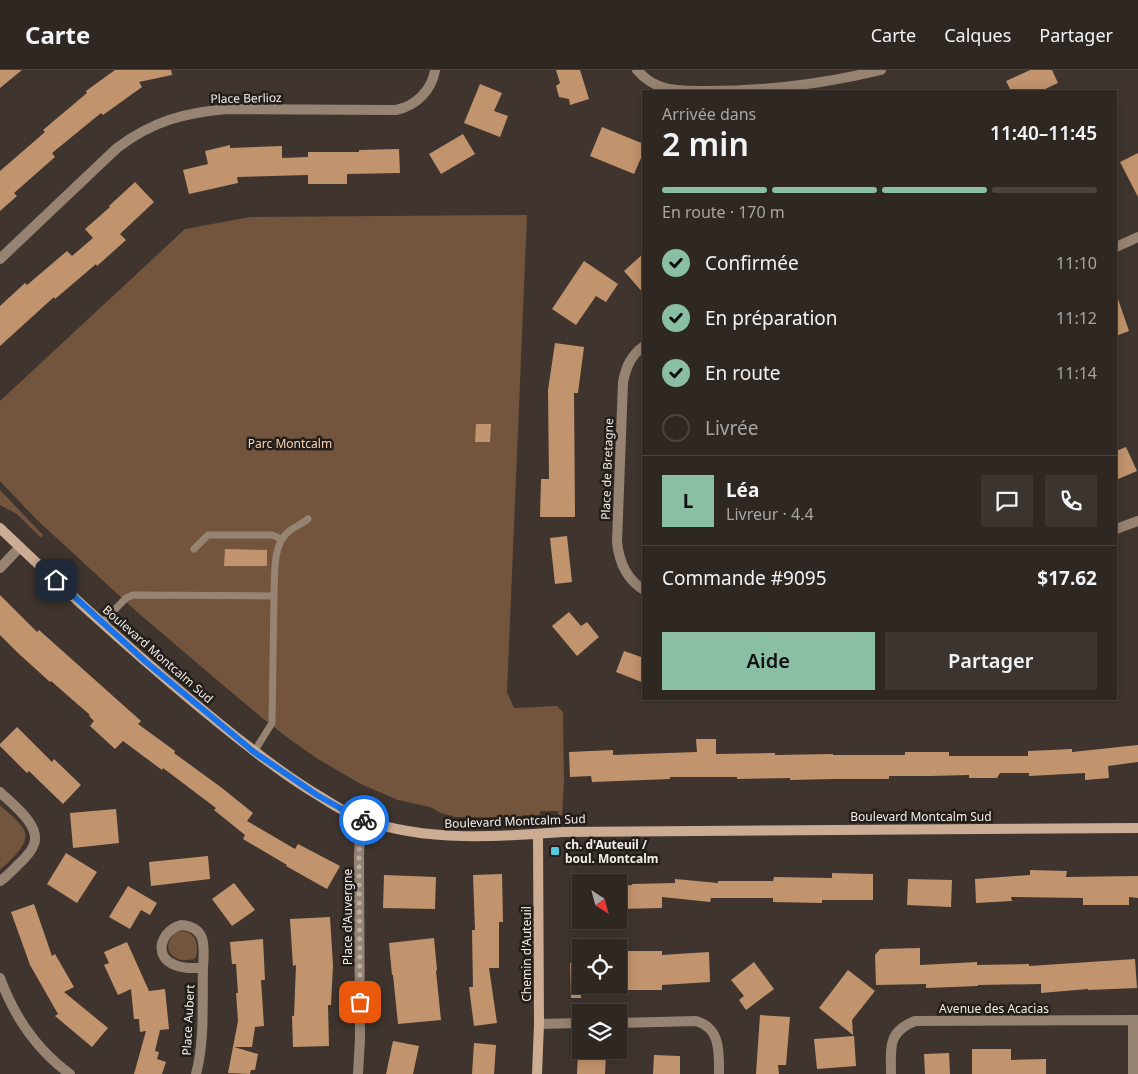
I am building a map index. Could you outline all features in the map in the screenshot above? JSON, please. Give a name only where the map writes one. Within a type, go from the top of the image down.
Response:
[{"type":"street","name":"Place Berlioz","points":[[0,259],[118,148],[134,136],[155,125],[178,116],[227,109],[387,110],[403,108],[413,103],[425,93],[433,80],[435,70]]},
{"type":"street","points":[[638,70],[646,79],[662,88],[676,90]]},
{"type":"street","points":[[736,90],[791,86],[841,79],[881,70]]},
{"type":"street","points":[[1117,248],[1138,237]]},
{"type":"street","name":"Place de Bretagne","points":[[642,348],[629,361],[623,382],[617,542],[618,553],[625,571],[642,588]]},
{"type":"street","points":[[1117,529],[1138,521]]},
{"type":"street","name":"Boulevard Montcalm Sud","points":[[0,528],[102,623],[254,752],[344,811],[364,820],[386,826],[426,835],[460,836],[679,830],[1138,828]]},
{"type":"street","points":[[0,568],[20,547]]},
{"type":"street","points":[[0,792],[27,819],[35,831],[36,837],[32,850],[0,881]]},
{"type":"street","name":"Place d'Auvergne","points":[[358,1074],[360,1039],[359,856],[360,835],[364,820]]},
{"type":"street","name":"Chemin d'Auteuil","points":[[537,1074],[539,1024],[538,834]]},
{"type":"street","name":"Place Aubert","points":[[196,1074],[201,1044],[204,944],[199,932],[194,928],[181,925],[168,931],[162,944],[165,958],[176,966],[203,968]]},
{"type":"street","points":[[0,978],[15,1012],[27,1030],[42,1050],[70,1074]]},
{"type":"street","points":[[1133,1074],[1135,1020]]},
{"type":"street","name":"Avenue des Acacias","points":[[891,1074],[891,1051],[894,1037],[902,1027],[915,1021],[1135,1020]]},
{"type":"street","points":[[627,1023],[696,1021],[702,1023],[709,1027],[718,1042],[719,1074]]},
{"type":"street","points":[[539,1024],[572,1024]]},
{"type":"lane","points":[[254,752],[272,723],[276,553],[281,540],[288,531],[308,519]]},
{"type":"lane","points":[[194,549],[208,535],[272,536],[281,540]]},
{"type":"lane","points":[[102,623],[126,598],[133,595],[274,596]]},
{"type":"green space","name":"Parc Montcalm","points":[[527,215],[507,692],[514,708],[557,706],[563,712],[564,782],[562,815],[559,815],[558,811],[540,811],[540,815],[524,815],[510,821],[503,818],[456,817],[441,813],[430,807],[398,800],[361,784],[318,759],[261,717],[136,611],[36,519],[0,481],[0,401],[185,229],[250,217]]},
{"type":"green space","points":[[0,490],[43,535],[41,538],[17,514],[0,505]]},
{"type":"green space","points":[[0,805],[23,828],[25,839],[19,851],[0,870]]},
{"type":"green space","points":[[179,931],[190,933],[196,940],[197,950],[194,959],[180,960],[170,953],[169,941]]},
{"type":"building","points":[[0,70],[22,70],[0,88]]},
{"type":"building","points":[[115,70],[171,70],[172,75],[139,82],[142,87],[103,115],[101,113],[52,153],[55,157],[14,193],[17,196],[0,211],[0,171],[45,132],[43,130],[87,93],[86,91]]},
{"type":"building","points":[[556,70],[580,70],[589,99],[570,105],[569,99],[559,97],[556,86],[560,83]]},
{"type":"building","points":[[1030,70],[1052,70],[1058,83],[1043,90],[1010,90],[1006,81]]},
{"type":"building","points":[[480,84],[502,93],[494,111],[508,116],[500,137],[464,123]]},
{"type":"building","points":[[602,127],[642,143],[642,156],[634,174],[590,156]]},
{"type":"building","points":[[463,134],[475,154],[441,174],[429,154]]},
{"type":"building","points":[[230,145],[230,148],[282,146],[282,158],[308,157],[308,152],[359,152],[359,150],[399,149],[400,173],[347,174],[347,184],[308,184],[308,175],[237,177],[238,183],[189,194],[183,170],[208,164],[205,151]]},
{"type":"building","points":[[1138,153],[1138,197],[1120,162]]},
{"type":"building","points":[[135,182],[154,202],[120,234],[126,240],[97,266],[96,264],[55,299],[54,297],[0,346],[0,306],[25,283],[27,285],[67,251],[72,256],[93,238],[85,229]]},
{"type":"building","points":[[642,255],[642,292],[624,271]]},
{"type":"building","points":[[584,261],[618,284],[606,302],[596,296],[576,325],[552,309]]},
{"type":"building","points":[[1117,299],[1118,299],[1129,331],[1117,336]]},
{"type":"building","points":[[555,343],[584,347],[578,393],[574,393],[575,517],[540,517],[541,479],[549,479],[548,390]]},
{"type":"building","points":[[476,424],[491,424],[490,442],[475,442]]},
{"type":"building","points":[[1126,447],[1137,471],[1117,480],[1117,451]]},
{"type":"building","points":[[567,536],[572,582],[555,584],[550,538]]},
{"type":"building","points":[[225,549],[267,550],[267,566],[224,566]]},
{"type":"building","points":[[0,595],[37,632],[39,630],[141,721],[138,724],[253,813],[247,821],[295,849],[298,844],[340,866],[327,889],[243,839],[245,835],[214,810],[216,808],[123,741],[115,749],[90,726],[94,721],[90,715],[50,682],[0,635]]},
{"type":"building","points":[[569,612],[581,626],[587,622],[599,637],[577,656],[552,626]]},
{"type":"building","points":[[624,651],[642,657],[642,682],[616,672]]},
{"type":"building","points":[[17,727],[52,762],[54,759],[81,785],[63,804],[29,771],[27,773],[0,746]]},
{"type":"building","points":[[696,739],[716,739],[716,754],[775,753],[775,755],[905,755],[905,752],[949,752],[949,756],[1028,756],[1028,751],[1072,749],[1072,752],[1138,745],[1138,762],[1108,766],[1109,778],[1085,780],[1085,773],[1029,776],[1029,773],[1000,773],[997,778],[969,778],[969,775],[889,776],[889,779],[790,780],[790,778],[670,777],[670,779],[592,782],[591,776],[570,777],[569,752],[613,750],[613,755],[697,752]]},
{"type":"building","points":[[116,809],[119,843],[73,848],[70,813]]},
{"type":"building","points":[[66,853],[97,872],[77,903],[47,884]]},
{"type":"building","points":[[208,856],[210,879],[151,886],[149,862]]},
{"type":"building","points":[[1030,870],[1067,871],[1066,877],[1138,876],[1138,898],[1129,897],[1129,905],[1083,905],[1083,898],[1011,897],[1012,901],[976,903],[975,879],[1030,875]]},
{"type":"building","points":[[832,873],[873,874],[873,900],[822,900],[822,903],[773,902],[773,898],[711,898],[710,902],[662,897],[662,908],[628,909],[628,885],[632,884],[675,883],[675,879],[718,883],[718,881],[773,881],[774,877],[832,878]]},
{"type":"building","points":[[502,874],[503,922],[499,922],[499,968],[489,968],[497,1023],[474,1026],[469,987],[473,987],[472,930],[475,930],[473,875]]},
{"type":"building","points":[[384,875],[436,877],[435,909],[383,908]]},
{"type":"building","points":[[908,879],[952,880],[951,907],[907,905]]},
{"type":"building","points":[[234,883],[255,910],[232,926],[212,899]]},
{"type":"building","points":[[128,886],[157,903],[150,915],[141,910],[130,929],[109,917]]},
{"type":"building","points":[[34,904],[52,956],[55,954],[74,987],[64,992],[108,1028],[92,1047],[55,1016],[58,1014],[30,965],[11,912]]},
{"type":"building","points":[[330,917],[333,965],[331,1005],[328,1005],[329,1046],[293,1047],[292,1016],[294,1016],[296,965],[293,966],[290,919]]},
{"type":"building","points":[[434,938],[441,1020],[398,1024],[389,943]]},
{"type":"building","points":[[263,939],[265,980],[261,980],[264,1026],[255,1027],[252,1047],[234,1047],[258,1054],[255,1070],[251,1070],[250,1074],[228,1073],[238,1021],[236,964],[232,964],[230,942]]},
{"type":"building","points":[[127,942],[149,991],[165,989],[169,1029],[160,1030],[155,1051],[159,1052],[157,1059],[166,1062],[162,1074],[134,1074],[146,1031],[140,1032],[139,1019],[134,1019],[131,989],[118,995],[104,965],[109,963],[104,952]]},
{"type":"building","points":[[920,948],[920,965],[977,962],[977,965],[1029,964],[1029,966],[1135,959],[1137,988],[1088,989],[1041,993],[1041,984],[926,988],[926,984],[876,985],[875,955],[880,949]]},
{"type":"building","points":[[627,951],[662,951],[662,955],[709,952],[710,982],[662,985],[662,990],[627,990]]},
{"type":"building","points":[[754,962],[774,989],[746,1010],[739,1000],[744,996],[731,980]]},
{"type":"building","points":[[570,963],[572,963],[572,994],[581,994],[581,998],[571,998]]},
{"type":"building","points":[[848,970],[875,991],[852,1020],[853,1035],[819,1008]]},
{"type":"building","points":[[760,1015],[790,1017],[786,1065],[778,1065],[779,1074],[756,1074]]},
{"type":"building","points":[[854,1036],[856,1066],[817,1069],[814,1039]]},
{"type":"building","points":[[393,1041],[419,1046],[413,1074],[386,1074]]},
{"type":"building","points":[[474,1043],[496,1045],[494,1074],[472,1074]]},
{"type":"building","points":[[972,1049],[1011,1049],[1011,1060],[1046,1059],[1046,1074],[972,1074]]},
{"type":"building","points":[[949,1053],[950,1074],[925,1074],[924,1054]]},
{"type":"building","points":[[654,1055],[680,1056],[680,1074],[653,1074]]},
{"type":"building","points":[[578,1059],[606,1059],[605,1074],[577,1074]]},
{"type":"way so far","points":[[360,1002],[359,856],[360,835],[364,820]]},
{"type":"place","name":"ch. d'Auteuil / boul. Montcalm","points":[[555,851]]},
{"type":"route","points":[[56,580],[146,662],[254,752],[317,795],[364,820]]}]
